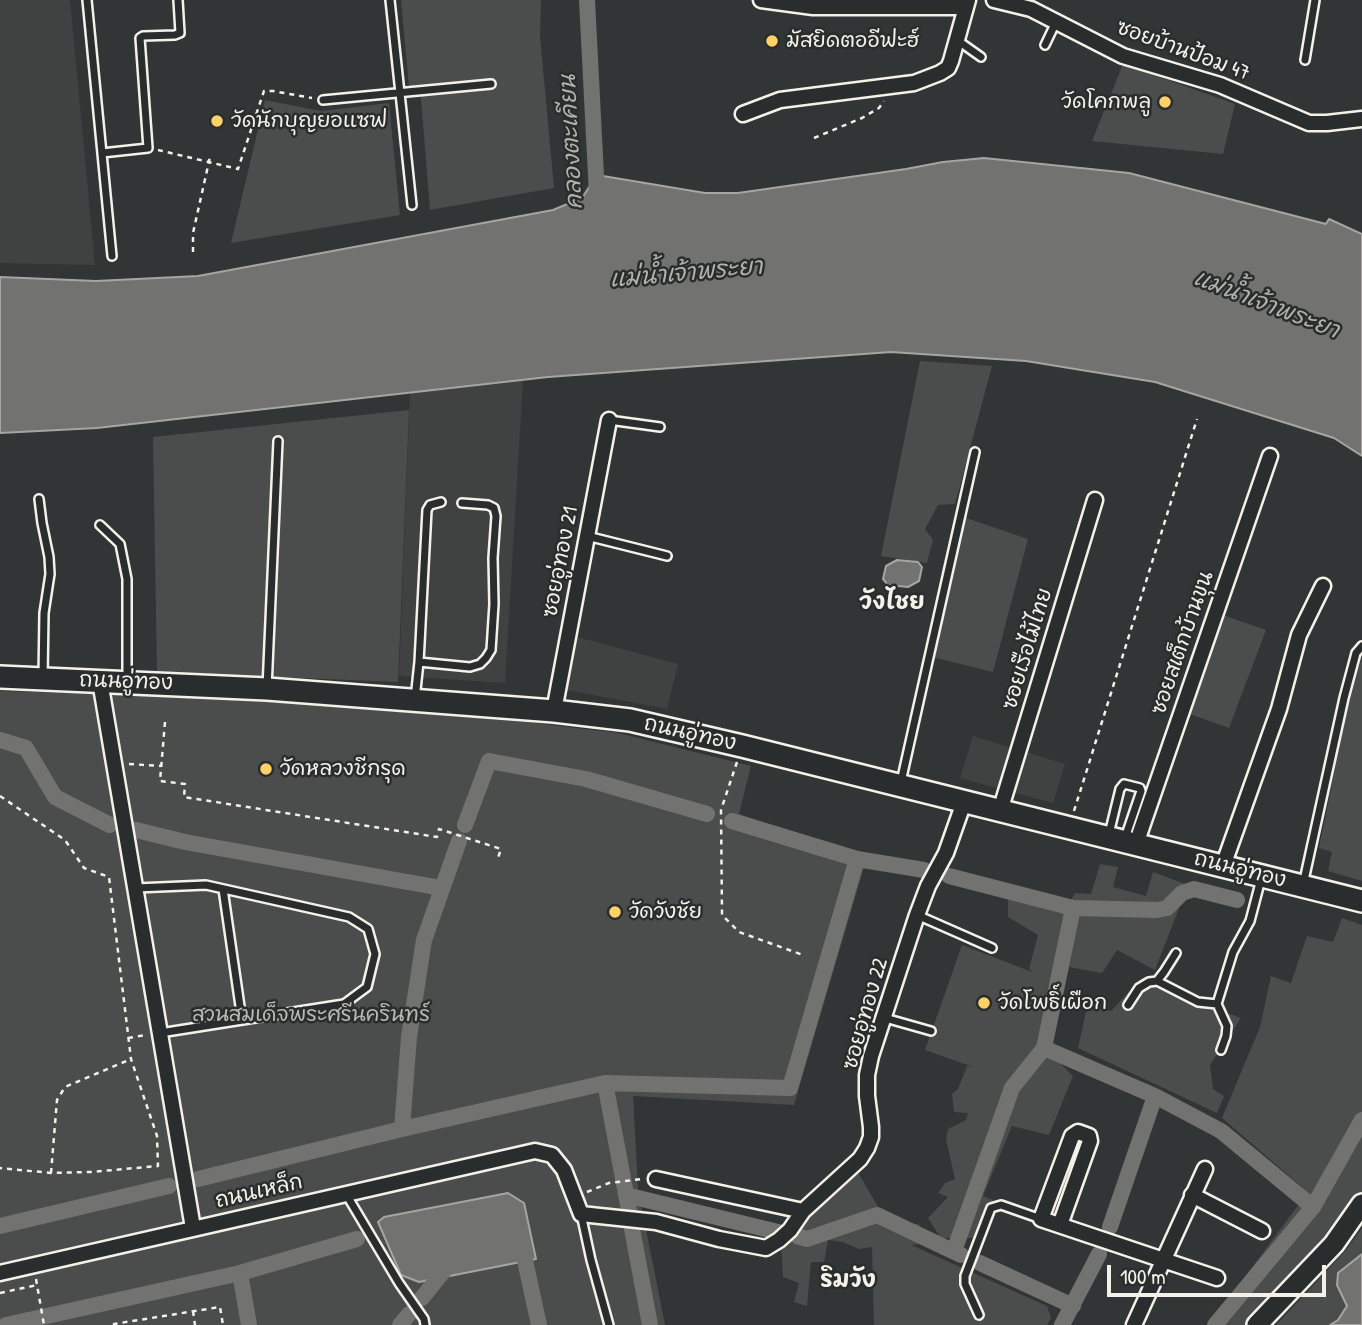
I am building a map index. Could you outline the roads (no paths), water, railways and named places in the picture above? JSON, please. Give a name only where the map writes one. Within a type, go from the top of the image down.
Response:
[{"type":"main road","name":"ถนนอู่ทอง","points":[[0,677],[267,689],[554,711],[630,720],[1362,901]]},
{"type":"street","points":[[743,114],[780,100],[914,83],[940,73],[948,68],[967,3],[813,7],[761,0]]},
{"type":"street","name":"ซอยบ้านป้อม 47","points":[[994,0],[1031,9],[1123,56],[1220,85],[1309,122],[1362,119]]},
{"type":"street","name":"ซอยอู่ทอง 21","points":[[554,711],[609,420]]},
{"type":"street","name":"ซอยสเต็กบ้านขุน","points":[[1123,841],[1270,456]]},
{"type":"street","name":"ซอยเรือไม้ไทย","points":[[1000,811],[1095,500]]},
{"type":"street","points":[[1223,866],[1279,709],[1299,635],[1323,586]]},
{"type":"street","points":[[100,681],[193,1228]]},
{"type":"street","name":"ซอยอู่ทอง 22","points":[[581,1214],[656,1222],[766,1248],[790,1230],[803,1210],[860,1159],[871,1137],[867,1075],[872,1056],[917,915],[928,886],[946,853],[964,802]]},
{"type":"street","points":[[1059,1225],[1090,1141],[1089,1136],[1078,1132],[1072,1136],[1041,1219],[1217,1278]]},
{"type":"street","name":"ถนนเหล็ก","points":[[0,1273],[535,1151],[552,1155],[564,1170],[581,1214]]},
{"type":"street","points":[[1134,1325],[1205,1169]]},
{"type":"street","points":[[649,1179],[803,1210]]},
{"type":"street","points":[[1192,1195],[1262,1231]]},
{"type":"street","points":[[1257,1325],[1334,1244],[1362,1204]]},
{"type":"lane","points":[[87,0],[112,256]]},
{"type":"lane","points":[[102,153],[148,148],[140,38],[175,36],[180,33],[177,0]]},
{"type":"lane","points":[[390,0],[412,205]]},
{"type":"lane","points":[[1305,60],[1315,0]]},
{"type":"lane","points":[[1045,46],[1056,22]]},
{"type":"lane","points":[[957,40],[981,57]]},
{"type":"lane","points":[[323,100],[491,84]]},
{"type":"lane","points":[[609,420],[660,427]]},
{"type":"lane","points":[[267,689],[278,441]]},
{"type":"lane","points":[[900,786],[975,452]]},
{"type":"lane","points":[[39,499],[50,574],[44,613],[43,678]]},
{"type":"lane","points":[[415,700],[427,510],[430,505],[441,502]]},
{"type":"lane","points":[[419,662],[470,667],[480,664],[491,650],[496,516],[494,508],[488,505],[462,503]]},
{"type":"lane","points":[[100,525],[120,544],[127,579],[127,682]]},
{"type":"lane","points":[[587,536],[667,556]]},
{"type":"lane","points":[[1303,886],[1344,698],[1356,653],[1362,646]]},
{"type":"lane","points":[[1124,784],[1140,788],[1141,791],[1123,841],[1120,789],[1124,784]]},
{"type":"lane","points":[[1220,1051],[1227,1027],[1217,1004],[1233,952],[1250,921],[1262,875]]},
{"type":"lane","points":[[135,888],[206,885],[349,917],[368,929],[375,954],[367,987],[344,1004],[160,1033]]},
{"type":"lane","points":[[223,889],[242,1020]]},
{"type":"lane","points":[[917,915],[992,948]]},
{"type":"lane","points":[[1157,981],[1176,953]]},
{"type":"lane","points":[[1128,1005],[1139,988],[1157,981],[1198,1002],[1217,1004]]},
{"type":"lane","points":[[885,1018],[931,1031]]},
{"type":"lane","points":[[346,1194],[399,1283],[424,1319],[425,1325]]},
{"type":"lane","points":[[979,1315],[965,1284],[965,1276],[991,1208],[1001,1205],[1041,1219]]},
{"type":"lane","points":[[581,1214],[609,1325]]},
{"type":"water","name":"แม่น้ำเจ้าพระยา","points":[[984,158],[1129,173],[1326,224],[1329,219],[1362,234],[1362,456],[1334,438],[1155,382],[1026,361],[891,352],[548,377],[97,428],[0,433],[0,277],[96,281],[198,276],[553,210],[582,198],[597,175],[705,193],[738,193]]},
{"type":"water","points":[[897,560],[918,562],[922,567],[919,581],[908,587],[888,585],[883,579],[886,566]]},
{"type":"water","points":[[508,1193],[524,1203],[536,1259],[419,1282],[401,1275],[378,1222],[384,1217]]},
{"type":"water","points":[[1362,1254],[1362,1325],[1330,1325],[1338,1320],[1347,1306],[1337,1285],[1338,1273]]},
{"type":"waterway","name":"คลองตะเคียน","points":[[587,0],[597,195]]},
{"type":"waterway","points":[[0,740],[26,748],[55,797],[110,825]]},
{"type":"waterway","points":[[465,825],[489,761],[586,779],[707,814]]},
{"type":"waterway","points":[[732,821],[857,859],[924,870]]},
{"type":"waterway","points":[[136,830],[185,842],[441,888]]},
{"type":"waterway","points":[[402,1129],[409,1037],[424,940],[459,841]]},
{"type":"waterway","points":[[198,1179],[605,1083],[790,1088],[857,859]]},
{"type":"waterway","points":[[949,876],[1073,908],[1157,910],[1167,908],[1182,893],[1194,889],[1237,900]]},
{"type":"waterway","points":[[954,1251],[1012,1088],[1044,1048],[1073,908]]},
{"type":"waterway","points":[[1044,1048],[1155,1096],[1221,1131],[1313,1207]]},
{"type":"waterway","points":[[605,1083],[629,1210]]},
{"type":"waterway","points":[[1110,1227],[1155,1096]]},
{"type":"waterway","points":[[1215,1325],[1313,1207],[1362,1120]]},
{"type":"waterway","points":[[0,1226],[169,1186]]},
{"type":"waterway","points":[[626,1195],[782,1233]]},
{"type":"waterway","points":[[797,1236],[807,1239],[877,1215],[961,1255]]},
{"type":"waterway","points":[[632,1229],[650,1325]]},
{"type":"waterway","points":[[6,1325],[240,1273],[357,1239]]},
{"type":"waterway","points":[[521,1242],[539,1325]]},
{"type":"waterway","points":[[1062,1325],[1099,1254]]},
{"type":"waterway","points":[[422,1298],[450,1263]]},
{"type":"waterway","points":[[980,1263],[1073,1306]]},
{"type":"waterway","points":[[240,1273],[249,1325]]},
{"type":"waterway","points":[[400,1325],[409,1314]]},
{"type":"place","name":"มัสยิดตออีฟะฮ์","points":[[772,41]]},
{"type":"place","name":"วัดโคกพลู","points":[[1165,102]]},
{"type":"place","name":"วัดนักบุญยอแซฟ","points":[[217,121]]},
{"type":"place","name":"วัดหลวงชีกรุด","points":[[266,769]]},
{"type":"place","name":"วัดวังชัย","points":[[615,912]]},
{"type":"place","name":"วัดโพธิ์เผือก","points":[[984,1003]]},
{"type":"district","name":"วังไชย","points":[[892,603]]},
{"type":"district","name":"ริมวัง","points":[[848,1281]]},
{"type":"park label","name":"สวนสมเด็จพระศรีนครินทร์","points":[[311,1015]]}]
